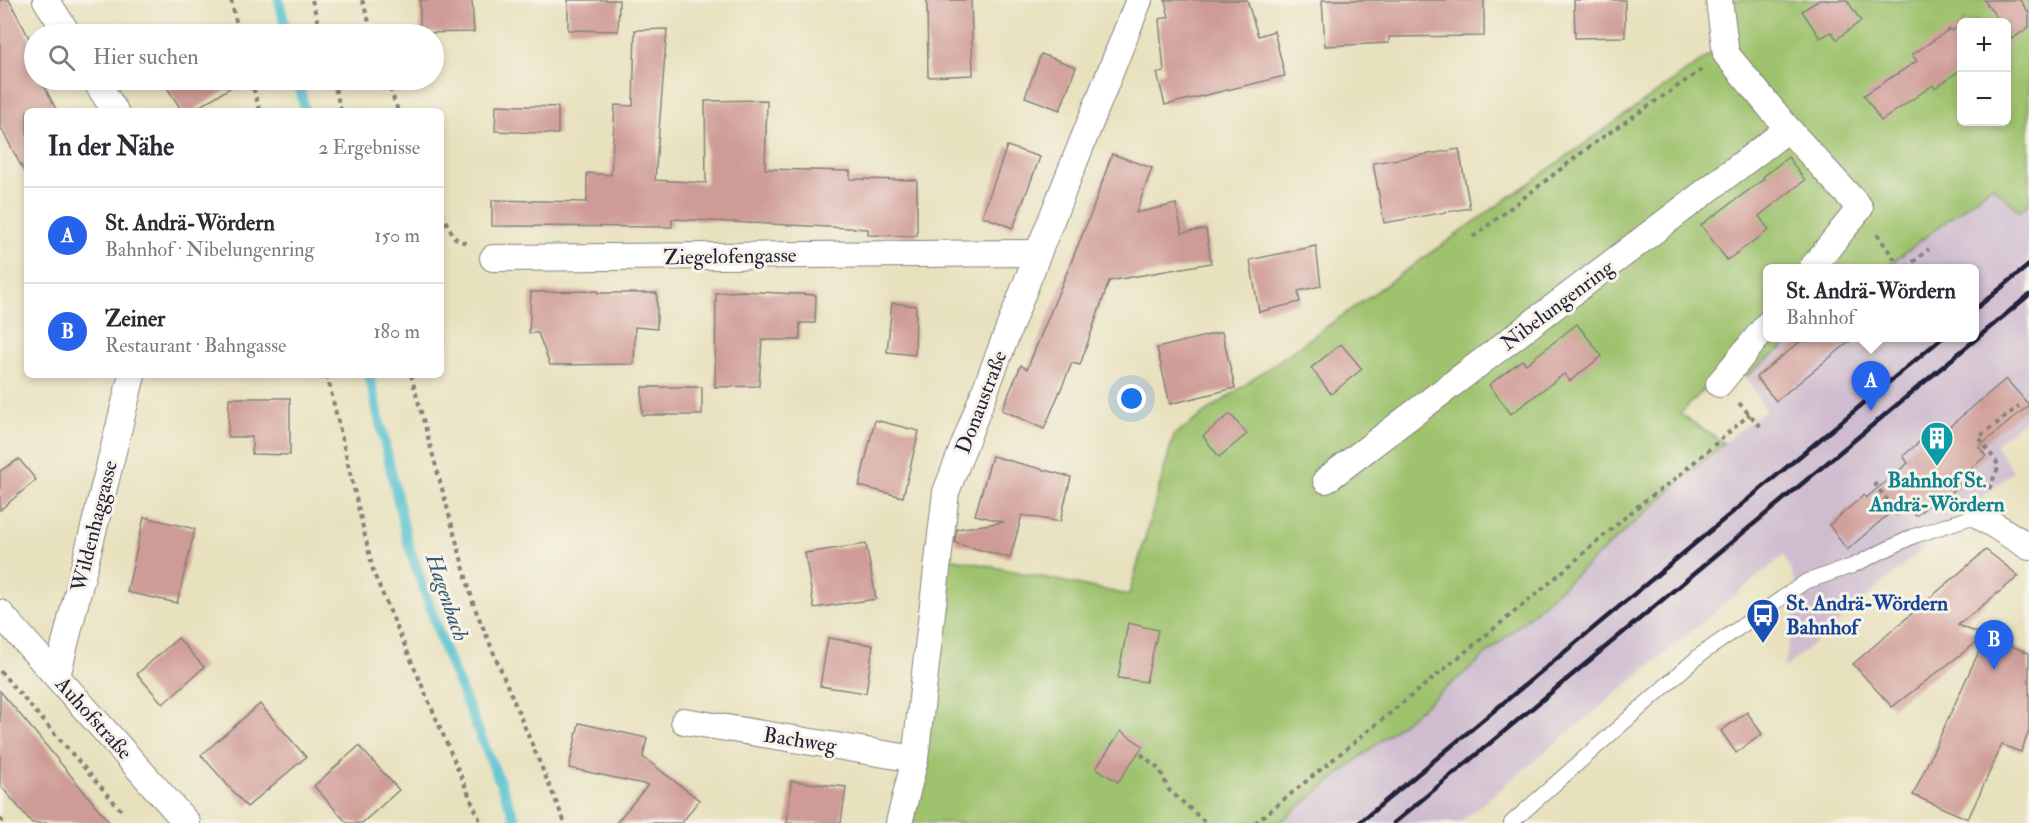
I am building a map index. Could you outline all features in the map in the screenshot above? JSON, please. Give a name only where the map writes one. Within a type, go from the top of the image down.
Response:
[{"type":"street","points":[[46,0],[62,24]]},
{"type":"street","name":"Donaustraße","points":[[899,823],[915,759],[946,492],[1139,0]]},
{"type":"street","points":[[1719,0],[1726,54],[1788,129],[1860,208],[1815,264]]},
{"type":"street","points":[[101,90],[113,108]]},
{"type":"street","name":"Nibelungenring","points":[[1326,480],[1788,129]]},
{"type":"street","name":"Ziegelofengasse","points":[[494,258],[1038,253]]},
{"type":"street","points":[[1719,384],[1763,329]]},
{"type":"street","name":"Wildenhaggasse","points":[[57,676],[131,378]]},
{"type":"street","points":[[1978,515],[2029,547]]},
{"type":"street","name":"Auhofstraße","points":[[0,613],[187,823]]},
{"type":"street","name":"Bachweg","points":[[684,721],[915,759]]},
{"type":"lane","points":[[1511,823],[1700,655],[1805,582],[1852,566],[1914,536],[1978,515]]},
{"type":"path","points":[[231,0],[237,24]]},
{"type":"path","points":[[312,0],[318,24]]},
{"type":"path","points":[[362,0],[369,24]]},
{"type":"path","points":[[1473,237],[1596,141],[1726,54]]},
{"type":"path","points":[[254,90],[259,108]]},
{"type":"path","points":[[336,90],[340,108]]},
{"type":"path","points":[[391,90],[397,108]]},
{"type":"path","points":[[1860,208],[1898,264]]},
{"type":"path","points":[[444,218],[455,238],[494,258]]},
{"type":"path","points":[[1911,264],[1929,249]]},
{"type":"path","points":[[328,378],[375,574],[481,823]]},
{"type":"path","points":[[412,378],[474,606],[565,823]]},
{"type":"path","points":[[1978,515],[1999,466],[1979,437],[2019,406]]},
{"type":"path","points":[[1255,823],[1540,591],[1750,414]]},
{"type":"path","points":[[1874,483],[1894,511]]},
{"type":"path","points":[[0,671],[121,810]]},
{"type":"path","points":[[1142,754],[1160,770],[1169,790],[1206,823]]},
{"type":"path","points":[[0,819],[3,823]]},
{"type":"shaded area","points":[[1993,185],[2020,211],[2029,204],[2029,416],[1995,445],[2013,471],[1784,669],[1799,590],[1784,555],[1459,823],[1279,823],[1472,667],[1724,443],[1765,410],[1746,376],[1790,342],[1979,342],[1979,264],[1890,264]]},
{"type":"green space","points":[[1726,0],[2029,0],[2029,204],[2020,211],[1992,186],[1890,264],[1763,264],[1763,342],[1790,342],[1746,376],[1729,363],[1680,414],[1724,443],[1472,667],[1279,823],[899,823],[940,556],[1129,595],[1174,435],[1725,44]]},
{"type":"building","points":[[0,0],[9,0],[24,28],[24,90],[46,90],[55,108],[24,108],[24,171],[0,126]]},
{"type":"building","points":[[420,0],[472,0],[474,32],[444,33],[444,24],[420,24]]},
{"type":"building","points":[[568,0],[619,0],[618,31],[568,30]]},
{"type":"building","points":[[927,0],[971,0],[973,75],[928,77]]},
{"type":"building","points":[[1165,0],[1247,0],[1258,36],[1274,31],[1285,76],[1165,105],[1157,73],[1164,72],[1159,19],[1169,17]]},
{"type":"building","points":[[1322,0],[1484,0],[1484,36],[1389,37],[1389,43],[1325,46]]},
{"type":"building","points":[[1574,0],[1625,0],[1625,37],[1575,38]]},
{"type":"building","points":[[1819,0],[1847,0],[1861,21],[1837,39],[1831,32],[1820,38],[1802,11]]},
{"type":"building","points":[[1984,0],[2020,0],[2029,13],[2029,27],[2012,39],[2011,18],[1997,18]]},
{"type":"building","points":[[1957,28],[1957,73],[1935,88],[1933,85],[1881,121],[1864,95],[1917,61],[1912,55],[1950,29],[1952,31]]},
{"type":"building","points":[[667,29],[655,180],[706,183],[705,101],[767,100],[765,169],[850,171],[850,179],[917,180],[917,236],[868,235],[868,229],[672,219],[672,227],[492,226],[492,200],[587,202],[587,173],[611,175],[615,105],[633,106],[635,30]]},
{"type":"building","points":[[1041,54],[1076,67],[1060,110],[1025,97]]},
{"type":"building","points":[[168,90],[227,90],[197,108],[180,108]]},
{"type":"building","points":[[496,105],[558,107],[558,134],[495,131]]},
{"type":"building","points":[[1007,146],[1040,157],[1013,228],[982,216]]},
{"type":"building","points":[[1459,149],[1470,208],[1384,223],[1373,163]]},
{"type":"building","points":[[1112,154],[1152,168],[1136,213],[1176,204],[1182,233],[1206,229],[1211,263],[1109,281],[1080,365],[1072,363],[1044,429],[1002,410],[1021,365],[1027,369],[1092,211]]},
{"type":"building","points":[[1788,157],[1805,180],[1759,216],[1769,230],[1727,260],[1701,225],[1764,179],[1763,177]]},
{"type":"building","points":[[1316,246],[1321,286],[1298,291],[1300,302],[1259,312],[1250,260]]},
{"type":"building","points":[[598,291],[598,293],[657,293],[657,329],[635,327],[634,364],[550,365],[538,333],[529,333],[531,292]]},
{"type":"building","points":[[742,291],[816,295],[815,323],[800,323],[800,340],[762,340],[759,386],[715,387],[716,293]]},
{"type":"building","points":[[892,303],[916,306],[915,355],[887,352]]},
{"type":"building","points":[[1577,324],[1602,356],[1570,381],[1564,374],[1511,414],[1489,385],[1522,360],[1526,364]]},
{"type":"building","points":[[1222,332],[1235,388],[1170,404],[1157,348]]},
{"type":"building","points":[[1800,342],[1849,342],[1776,401],[1756,377]]},
{"type":"building","points":[[1341,344],[1362,369],[1331,394],[1311,368]]},
{"type":"building","points":[[2006,379],[2029,405],[1979,447],[1986,456],[1966,472],[1970,477],[1941,501],[1938,497],[1916,516],[1904,501],[1847,550],[1829,525],[1864,495],[1866,498],[1908,463],[1903,456],[1932,431],[1937,437]]},
{"type":"building","points":[[642,387],[702,387],[702,415],[642,415]]},
{"type":"building","points":[[229,398],[290,398],[290,455],[252,454],[252,437],[228,437]]},
{"type":"building","points":[[1230,414],[1247,434],[1219,457],[1203,436]]},
{"type":"building","points":[[875,420],[919,431],[903,497],[859,486]]},
{"type":"building","points":[[992,456],[1071,477],[1060,522],[1022,515],[1010,558],[955,543],[957,529],[1004,522],[975,515]]},
{"type":"building","points":[[19,459],[36,480],[0,510],[0,471]]},
{"type":"building","points":[[144,517],[195,529],[177,603],[127,592]]},
{"type":"building","points":[[866,544],[876,599],[814,608],[805,553]]},
{"type":"building","points":[[1986,550],[2019,576],[1958,625],[1985,636],[1892,707],[1853,664]]},
{"type":"building","points":[[1128,623],[1158,630],[1146,682],[1118,678]]},
{"type":"building","points":[[1986,636],[2029,653],[2029,731],[2021,752],[2002,745],[1968,819],[1913,795]]},
{"type":"building","points":[[178,638],[204,667],[163,704],[137,674]]},
{"type":"building","points":[[828,638],[873,645],[866,693],[820,686]]},
{"type":"building","points":[[0,691],[110,823],[32,823],[0,785]]},
{"type":"building","points":[[260,704],[306,757],[247,807],[201,755]]},
{"type":"building","points":[[1747,712],[1762,734],[1736,753],[1721,731]]},
{"type":"building","points":[[579,723],[647,738],[643,757],[699,800],[682,823],[616,823],[648,785],[569,768]]},
{"type":"building","points":[[1121,731],[1143,746],[1118,782],[1096,768]]},
{"type":"building","points":[[359,746],[399,790],[362,823],[347,823],[314,786]]},
{"type":"building","points":[[791,781],[846,787],[841,823],[787,823]]},
{"type":"waterway","name":"Hagenbach","points":[[279,0],[285,24]]},
{"type":"waterway","name":"Hagenbach","points":[[300,90],[304,108]]},
{"type":"waterway","name":"Hagenbach","points":[[370,378],[407,540],[445,651],[517,823]]},
{"type":"railway","points":[[1979,306],[2029,265]]},
{"type":"railway","points":[[1979,337],[2029,295]]},
{"type":"railway","points":[[1359,823],[1937,342]]},
{"type":"railway","points":[[1394,823],[1972,342]]},
{"type":"place","name":"St. Andrä-Wördern","points":[[1871,411]]},
{"type":"place","name":"Bahnhof St. Andrä-Wördern","points":[[1937,467]]},
{"type":"place","name":"St. Andrä-Wördern Bahnhof","points":[[1763,644]]},
{"type":"place","name":"Zeiner","points":[[1994,670]]}]
